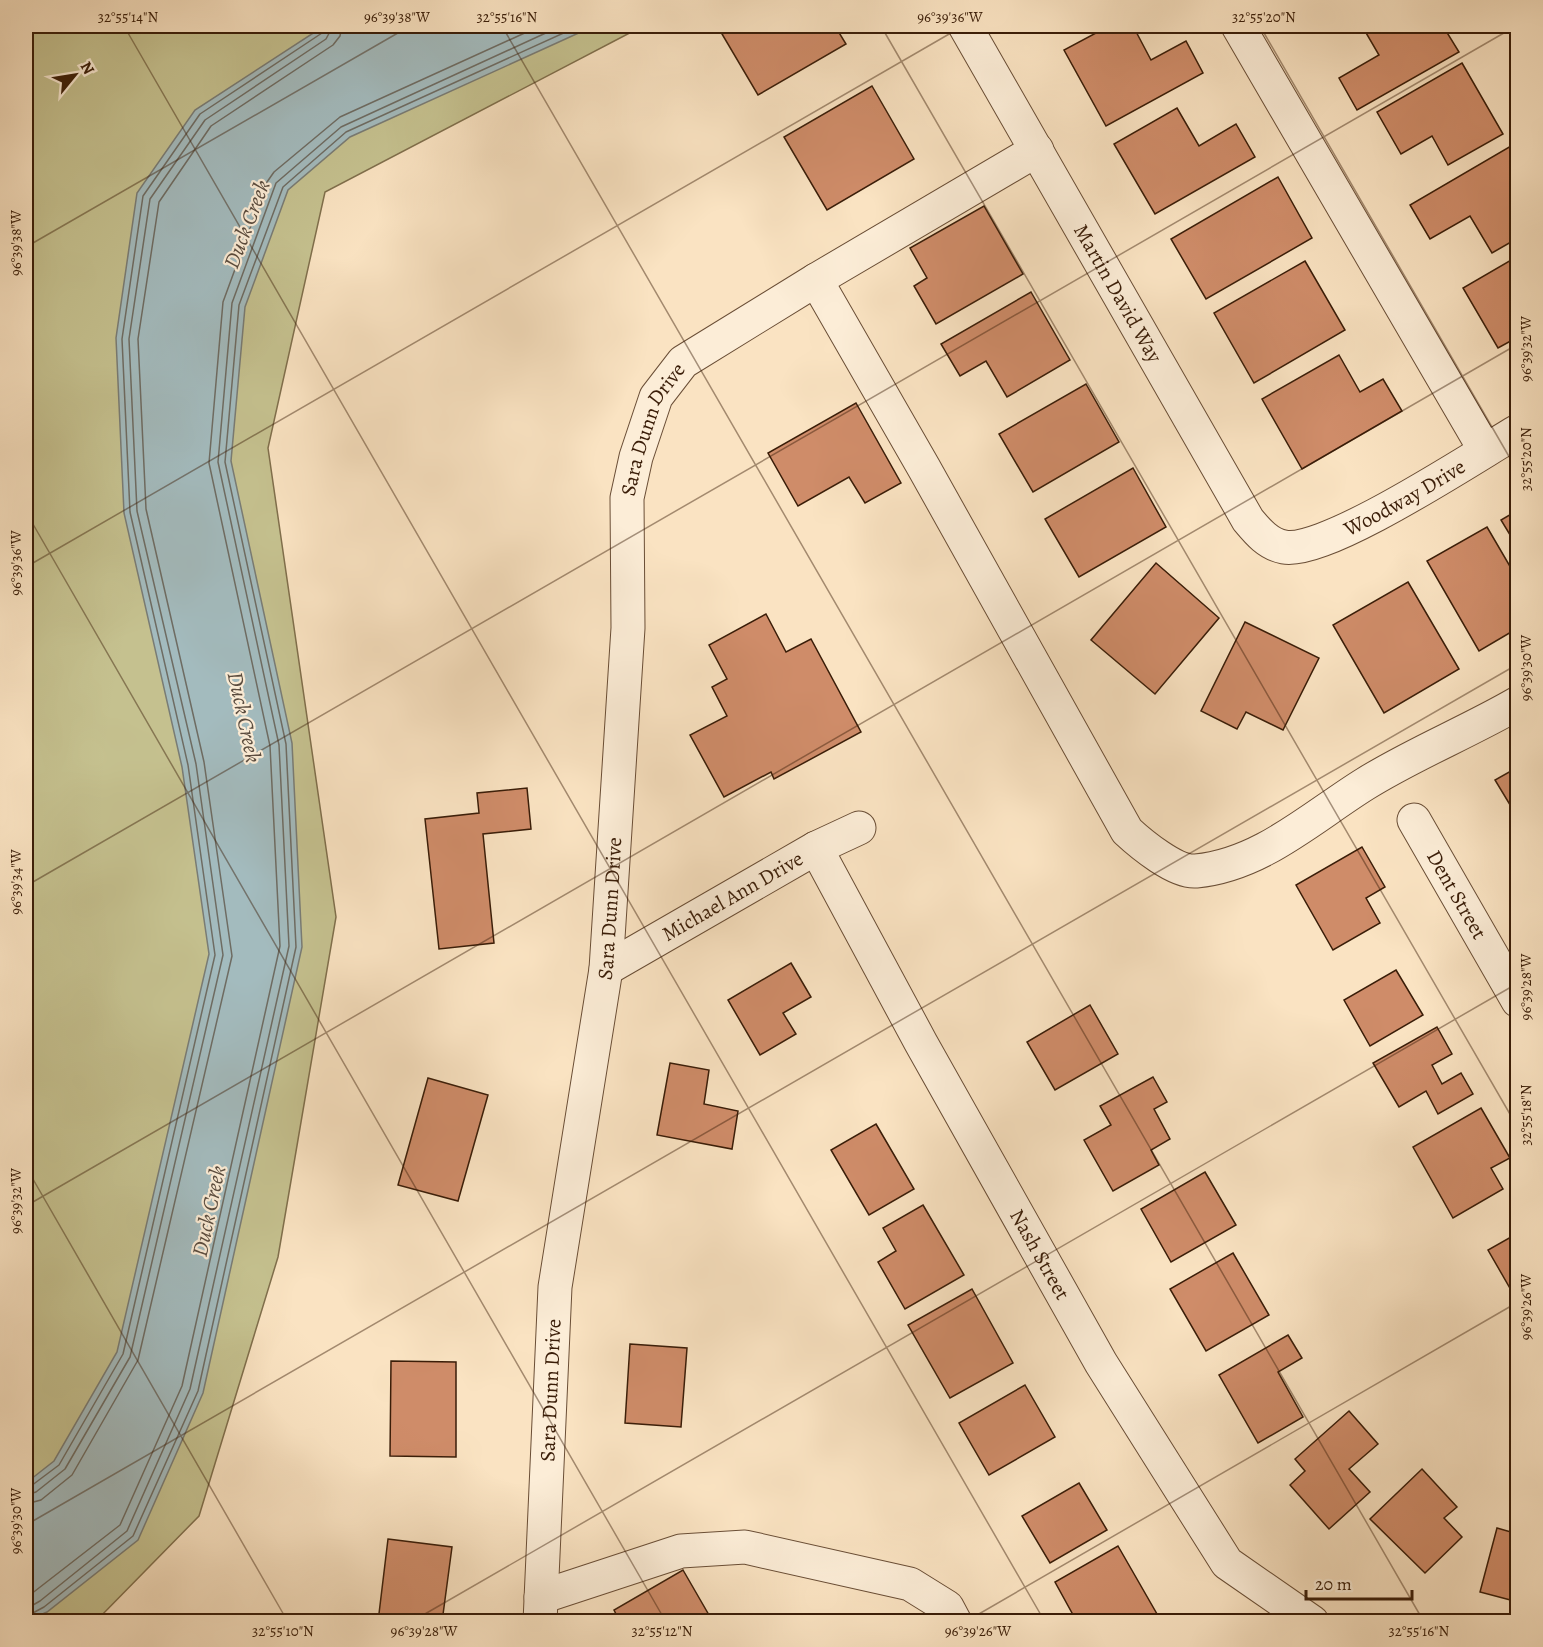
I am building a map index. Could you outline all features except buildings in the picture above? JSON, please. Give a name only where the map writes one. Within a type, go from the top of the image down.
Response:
[{"type":"street","name":"Martin David Way","points":[[965,26],[1248,520],[1264,539],[1285,548]]},
{"type":"street","points":[[1238,26],[1485,450]]},
{"type":"street","name":"Sara Dunn Drive","points":[[540,1609],[555,1287],[606,969],[628,628],[627,498],[636,457],[656,397],[683,362],[816,280],[1037,150]]},
{"type":"street","points":[[816,280],[1127,831],[1146,849],[1194,872],[1240,861],[1281,840],[1366,783],[1518,703]]},
{"type":"street","name":"Woodway Drive","points":[[1285,548],[1308,545],[1353,528],[1518,430]]},
{"type":"street","name":"Dent Street","points":[[1414,820],[1518,1001]]},
{"type":"street","name":"Michael Ann Drive","points":[[606,969],[816,848],[859,828]]},
{"type":"street","name":"Nash Street","points":[[816,848],[921,1043],[1101,1363],[1227,1563],[1277,1611],[1312,1622]]},
{"type":"street","points":[[540,1609],[681,1551],[745,1547],[910,1584],[946,1607],[955,1622]]},
{"type":"shaded area","points":[[26,26],[643,26],[325,192],[268,448],[336,917],[278,1257],[199,1516],[96,1621],[26,1622]]},
{"type":"water","name":"Duck Creek","points":[[324,26],[594,26],[350,137],[288,190],[245,307],[231,461],[292,743],[302,947],[203,1393],[138,1540],[47,1612],[26,1621],[26,1483],[54,1461],[117,1352],[209,954],[182,767],[124,513],[116,338],[137,193],[195,110]]}]
